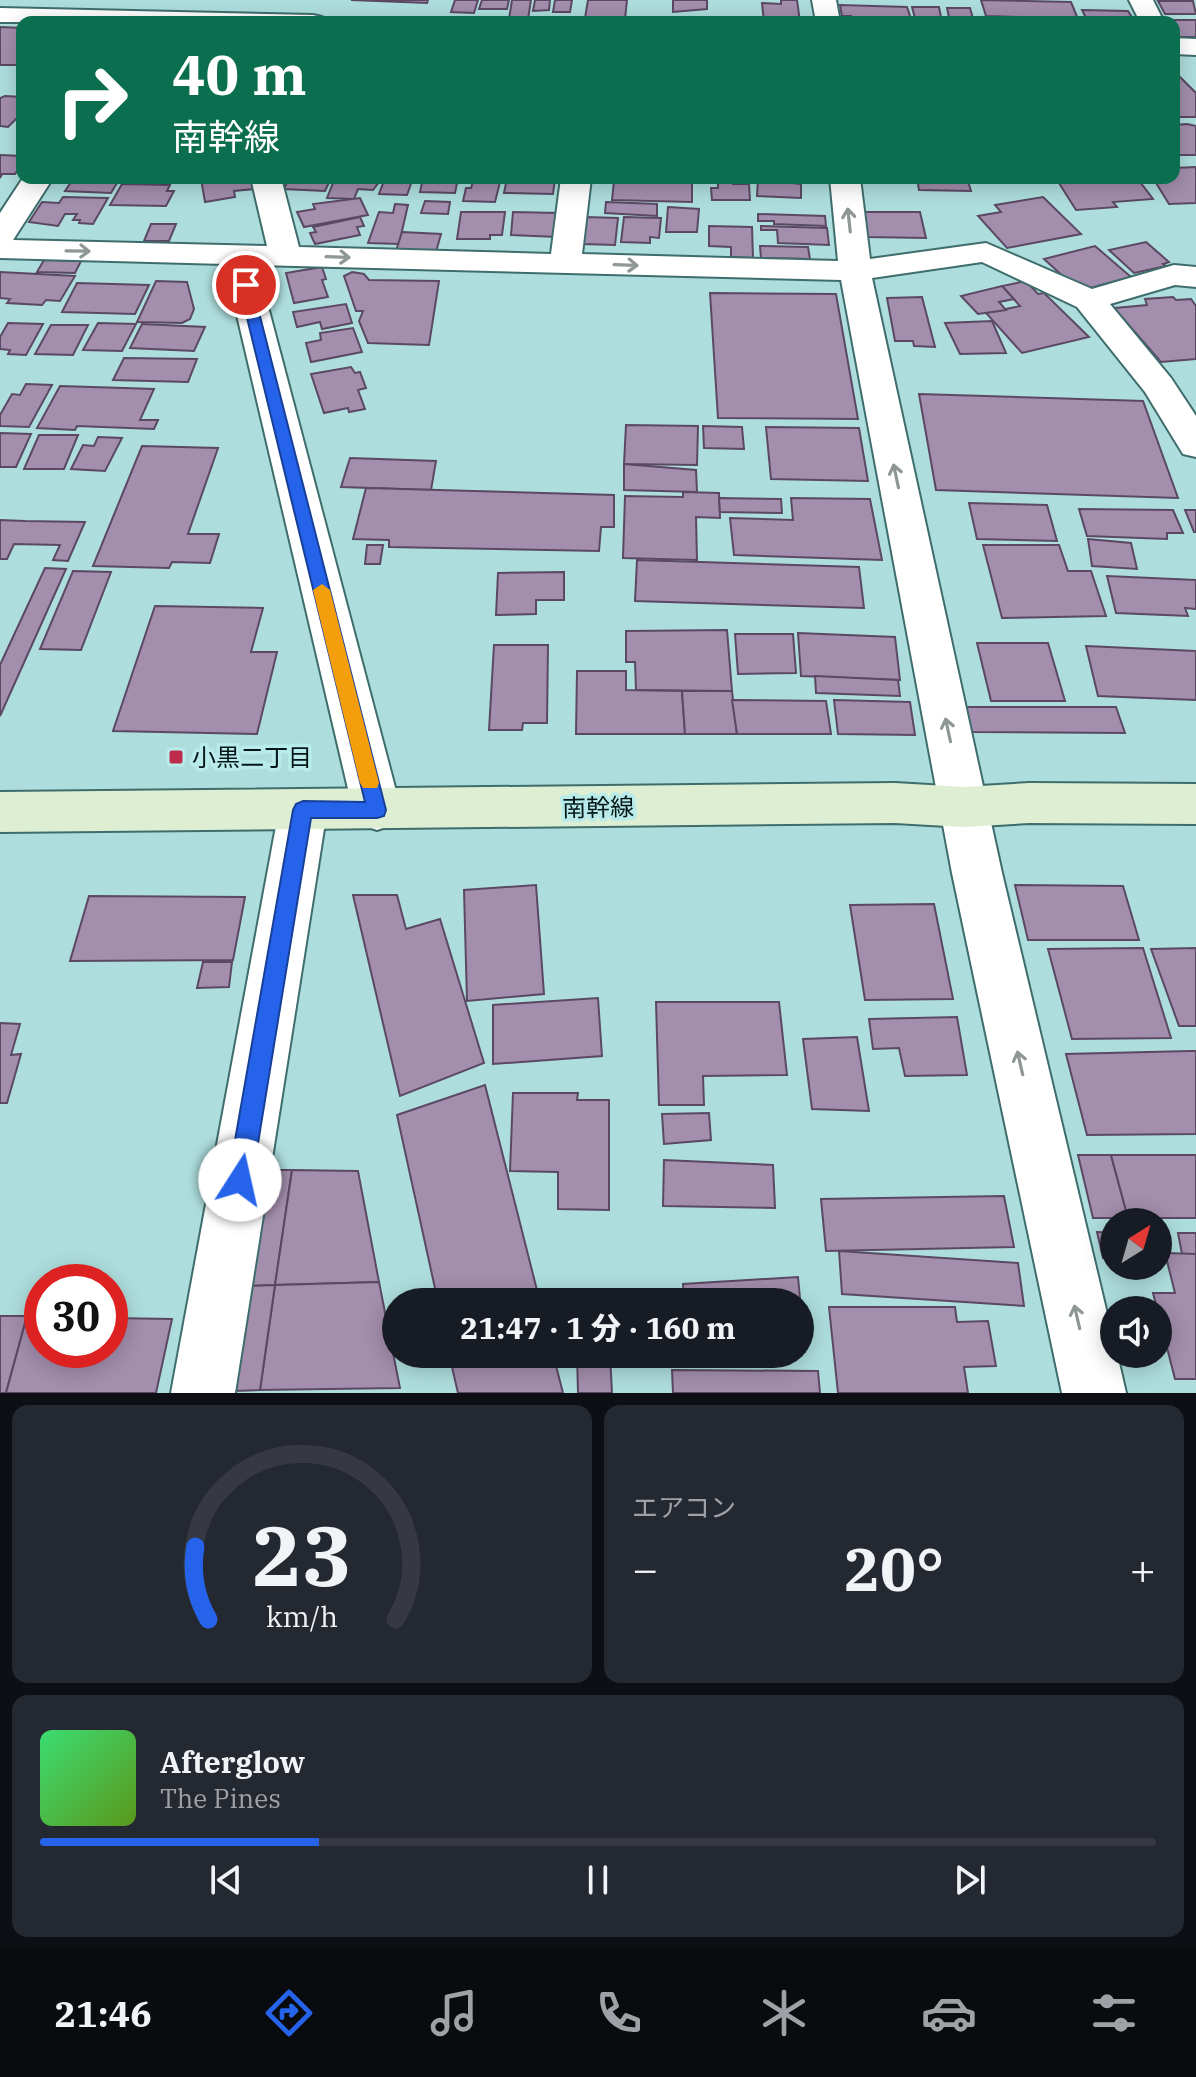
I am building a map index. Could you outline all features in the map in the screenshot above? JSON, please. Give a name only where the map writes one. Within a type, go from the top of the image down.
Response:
[{"type":"main road","name":"南幹線","points":[[0,812],[895,803],[964,807],[1029,803],[1196,804]]},
{"type":"street","points":[[0,15],[188,16]]},
{"type":"street","points":[[0,236],[34,184]]},
{"type":"street","points":[[267,184],[285,255]]},
{"type":"street","points":[[565,263],[575,184]]},
{"type":"street","points":[[846,184],[855,271],[964,807],[1094,1393]]},
{"type":"street","points":[[0,249],[855,271],[986,252],[1089,300],[1159,386],[1196,445]]},
{"type":"street","points":[[238,254],[377,810]]},
{"type":"street","points":[[1089,300],[1174,275],[1196,277]]},
{"type":"street","points":[[203,1393],[303,810]]},
{"type":"building","points":[[351,0],[428,0],[427,3]]},
{"type":"building","points":[[455,0],[478,0],[474,13],[451,12]]},
{"type":"building","points":[[482,0],[509,0],[507,9],[479,9]]},
{"type":"building","points":[[512,0],[531,0],[528,16],[509,16]]},
{"type":"building","points":[[535,0],[550,0],[549,10],[533,11]]},
{"type":"building","points":[[555,0],[572,0],[570,12],[553,12]]},
{"type":"building","points":[[588,0],[627,0],[625,16],[585,16]]},
{"type":"building","points":[[673,0],[707,0],[707,9],[673,12]]},
{"type":"building","points":[[781,0],[797,0],[799,16],[763,16],[762,3],[781,4]]},
{"type":"building","points":[[981,0],[1071,2],[1077,16],[986,16]]},
{"type":"building","points":[[1158,1],[1193,1],[1196,14],[1165,14]]},
{"type":"building","points":[[840,5],[907,7],[910,16],[851,16],[842,16]]},
{"type":"building","points":[[912,7],[939,7],[941,16],[914,16]]},
{"type":"building","points":[[947,8],[970,8],[972,16],[949,16]]},
{"type":"building","points":[[1082,10],[1128,11],[1131,16],[1085,16]]},
{"type":"building","points":[[1180,20],[1196,20],[1196,37],[1180,37]]},
{"type":"building","points":[[0,27],[16,28],[16,65],[0,65]]},
{"type":"building","points":[[1180,77],[1196,93],[1196,117],[1180,117]]},
{"type":"building","points":[[16,97],[16,119],[8,127],[0,126],[0,98]]},
{"type":"building","points":[[1180,125],[1196,126],[1196,155],[1180,155]]},
{"type":"building","points":[[0,155],[16,156],[15,174],[2,174],[0,178]]},
{"type":"building","points":[[1196,167],[1196,203],[1169,204],[1157,184],[1180,184],[1180,168]]},
{"type":"building","points":[[70,184],[116,184],[111,193],[65,191]]},
{"type":"building","points":[[122,184],[170,185],[167,191],[174,191],[166,206],[110,205]]},
{"type":"building","points":[[202,184],[253,184],[254,189],[234,191],[235,197],[205,202]]},
{"type":"building","points":[[286,184],[328,184],[325,191],[284,189]]},
{"type":"building","points":[[333,184],[378,184],[373,190],[358,189],[354,199],[327,198]]},
{"type":"building","points":[[383,184],[411,184],[407,195],[379,194]]},
{"type":"building","points":[[422,184],[457,184],[455,193],[420,192]]},
{"type":"building","points":[[472,184],[500,184],[495,202],[463,201],[466,188],[471,188]]},
{"type":"building","points":[[506,184],[554,184],[553,194],[504,193]]},
{"type":"building","points":[[614,184],[692,184],[692,202],[612,200]]},
{"type":"building","points":[[718,184],[749,184],[750,200],[712,200],[711,188],[718,188]]},
{"type":"building","points":[[758,184],[801,184],[801,198],[757,196]]},
{"type":"building","points":[[918,184],[969,184],[971,191],[919,190]]},
{"type":"building","points":[[1060,184],[1142,184],[1153,199],[1113,202],[1117,207],[1076,210]]},
{"type":"building","points":[[63,197],[108,198],[93,224],[73,220],[77,214],[65,214],[58,226],[29,222],[42,202],[59,203]]},
{"type":"building","points":[[1043,197],[1081,234],[1007,248],[978,216],[1001,212],[995,205]]},
{"type":"building","points":[[360,198],[368,215],[304,227],[297,212],[315,209],[313,204]]},
{"type":"building","points":[[425,201],[450,202],[448,214],[421,213]]},
{"type":"building","points":[[606,202],[657,204],[657,216],[605,213]]},
{"type":"building","points":[[395,204],[408,205],[399,244],[368,243],[379,212],[393,213]]},
{"type":"building","points":[[668,207],[699,209],[697,232],[666,232]]},
{"type":"building","points":[[461,212],[505,212],[502,235],[490,235],[490,239],[457,239]]},
{"type":"building","points":[[513,212],[559,213],[557,237],[511,235]]},
{"type":"building","points":[[860,212],[920,212],[926,238],[866,237]]},
{"type":"building","points":[[758,214],[825,216],[826,226],[774,224],[774,221],[758,221]]},
{"type":"building","points":[[360,217],[364,226],[357,227],[360,235],[315,244],[310,233],[316,232],[313,227]]},
{"type":"building","points":[[586,217],[618,218],[615,245],[583,244]]},
{"type":"building","points":[[624,217],[661,218],[659,238],[650,237],[650,243],[621,242]]},
{"type":"building","points":[[151,224],[176,224],[169,241],[144,241]]},
{"type":"building","points":[[709,226],[752,227],[753,258],[731,257],[731,247],[709,246]]},
{"type":"building","points":[[761,226],[827,228],[829,245],[778,243],[777,230],[761,230]]},
{"type":"building","points":[[402,232],[441,234],[436,252],[396,251]]},
{"type":"building","points":[[1146,242],[1169,262],[1163,264],[1166,266],[1134,273],[1109,250]]},
{"type":"building","points":[[760,246],[808,247],[810,259],[761,258]]},
{"type":"building","points":[[1095,246],[1131,277],[1079,291],[1044,259]]},
{"type":"building","points":[[44,260],[81,261],[75,273],[37,272]]},
{"type":"building","points":[[322,267],[326,279],[322,280],[328,297],[294,303],[286,273]]},
{"type":"building","points":[[0,272],[75,276],[60,301],[46,300],[42,305],[7,303],[10,299],[0,298]]},
{"type":"building","points":[[352,272],[364,274],[369,280],[439,281],[429,345],[368,343],[359,321],[363,311],[356,311],[344,276]]},
{"type":"building","points":[[156,281],[187,282],[194,309],[190,319],[182,323],[137,322]]},
{"type":"building","points":[[1026,281],[1038,294],[1044,293],[1089,337],[1022,353],[986,313],[1020,306],[1002,286]]},
{"type":"building","points":[[77,283],[149,285],[135,314],[62,312]]},
{"type":"building","points":[[1002,286],[1014,299],[999,302],[1006,310],[978,314],[961,296]]},
{"type":"building","points":[[710,293],[836,294],[858,419],[718,418]]},
{"type":"building","points":[[922,297],[935,347],[914,346],[913,341],[895,341],[887,298]]},
{"type":"building","points":[[1173,297],[1176,300],[1191,299],[1196,306],[1196,359],[1161,362],[1114,308],[1147,305],[1145,299]]},
{"type":"building","points":[[346,304],[352,323],[322,329],[320,322],[297,327],[293,312]]},
{"type":"building","points":[[992,321],[1006,353],[960,354],[945,323]]},
{"type":"building","points":[[8,323],[43,324],[26,355],[8,354],[10,350],[0,349],[0,337]]},
{"type":"building","points":[[98,323],[136,324],[122,351],[83,350]]},
{"type":"building","points":[[142,324],[205,327],[194,351],[130,348]]},
{"type":"building","points":[[51,325],[88,325],[73,355],[35,354]]},
{"type":"building","points":[[353,328],[362,352],[311,362],[306,343],[321,340],[320,333]]},
{"type":"building","points":[[124,358],[197,359],[188,382],[113,380]]},
{"type":"building","points":[[351,367],[355,373],[360,372],[366,388],[358,390],[365,409],[349,412],[348,408],[324,413],[311,374]]},
{"type":"building","points":[[26,384],[52,385],[29,427],[0,426],[0,415],[12,394],[20,395]]},
{"type":"building","points":[[60,386],[154,389],[140,420],[158,420],[154,429],[37,428]]},
{"type":"building","points":[[919,394],[1143,401],[1178,498],[936,490]]},
{"type":"building","points":[[626,425],[698,426],[697,465],[624,464]]},
{"type":"building","points":[[703,426],[742,427],[744,449],[704,448]]},
{"type":"building","points":[[766,427],[859,428],[868,481],[771,479]]},
{"type":"building","points":[[0,433],[31,434],[16,467],[0,467]]},
{"type":"building","points":[[39,435],[78,435],[64,469],[24,469]]},
{"type":"building","points":[[98,437],[122,438],[105,471],[71,469],[83,445],[94,446]]},
{"type":"building","points":[[142,446],[218,448],[188,534],[219,534],[210,563],[172,562],[169,568],[93,566]]},
{"type":"building","points":[[350,458],[436,461],[431,490],[341,487]]},
{"type":"building","points":[[624,464],[696,470],[697,492],[624,490]]},
{"type":"building","points":[[366,488],[614,495],[614,527],[601,527],[599,551],[389,547],[389,540],[353,539]]},
{"type":"building","points":[[683,492],[719,493],[720,518],[696,517],[697,560],[623,558],[625,496],[683,497]]},
{"type":"building","points":[[719,498],[781,499],[782,513],[720,512]]},
{"type":"building","points":[[791,498],[870,499],[882,560],[734,555],[730,518],[793,520]]},
{"type":"building","points":[[969,503],[1047,505],[1057,541],[977,539]]},
{"type":"building","points":[[1079,509],[1173,510],[1183,533],[1167,533],[1167,539],[1087,536]]},
{"type":"building","points":[[1185,510],[1196,510],[1196,532],[1194,532]]},
{"type":"building","points":[[0,520],[85,522],[68,561],[53,560],[60,545],[14,544],[7,559],[0,559]]},
{"type":"building","points":[[1088,539],[1131,543],[1137,569],[1092,566]]},
{"type":"building","points":[[367,545],[383,545],[380,564],[365,564]]},
{"type":"building","points":[[983,545],[1059,545],[1068,571],[1091,571],[1106,616],[1002,618]]},
{"type":"building","points":[[637,560],[859,567],[864,608],[635,601]]},
{"type":"building","points":[[45,568],[66,569],[0,716],[0,665]]},
{"type":"building","points":[[73,571],[111,572],[81,650],[40,649]]},
{"type":"building","points":[[564,572],[564,600],[536,600],[536,614],[496,615],[498,573]]},
{"type":"building","points":[[1107,576],[1196,580],[1196,609],[1185,608],[1188,616],[1116,613]]},
{"type":"building","points":[[155,606],[263,608],[251,652],[277,652],[257,734],[113,731]]},
{"type":"building","points":[[727,630],[732,691],[636,690],[635,662],[626,662],[626,631]]},
{"type":"building","points":[[798,633],[895,637],[900,680],[801,676]]},
{"type":"building","points":[[735,634],[793,634],[796,673],[738,674]]},
{"type":"building","points":[[977,643],[1048,643],[1065,701],[991,701]]},
{"type":"building","points":[[494,645],[548,645],[547,723],[523,723],[522,730],[489,730]]},
{"type":"building","points":[[1086,646],[1196,651],[1196,700],[1098,696]]},
{"type":"building","points":[[577,671],[626,671],[626,690],[682,691],[685,734],[576,734]]},
{"type":"building","points":[[815,676],[898,680],[900,696],[816,693]]},
{"type":"building","points":[[682,691],[732,691],[737,734],[685,734]]},
{"type":"building","points":[[732,700],[826,701],[831,734],[737,734]]},
{"type":"building","points":[[834,700],[910,702],[915,735],[838,734]]},
{"type":"building","points":[[966,707],[1116,707],[1125,733],[972,732]]},
{"type":"building","points":[[536,885],[544,994],[467,1001],[464,890]]},
{"type":"building","points":[[1015,885],[1123,886],[1139,940],[1028,940]]},
{"type":"building","points":[[353,895],[397,895],[406,929],[440,919],[484,1063],[400,1096]]},
{"type":"building","points":[[89,896],[245,897],[233,960],[70,961]]},
{"type":"building","points":[[934,904],[953,999],[865,1000],[850,905]]},
{"type":"building","points":[[1143,948],[1171,1038],[1072,1039],[1048,949]]},
{"type":"building","points":[[1196,948],[1196,1026],[1179,1026],[1151,949]]},
{"type":"building","points":[[203,962],[232,962],[229,987],[197,988]]},
{"type":"building","points":[[598,998],[602,1056],[493,1064],[493,1005]]},
{"type":"building","points":[[656,1002],[779,1002],[787,1075],[703,1076],[704,1105],[659,1105]]},
{"type":"building","points":[[957,1017],[967,1075],[905,1076],[899,1048],[873,1049],[869,1019]]},
{"type":"building","points":[[0,1023],[20,1024],[11,1055],[21,1054],[7,1103],[0,1103]]},
{"type":"building","points":[[857,1037],[869,1111],[812,1109],[803,1039]]},
{"type":"building","points":[[1196,1051],[1196,1134],[1087,1135],[1066,1054]]},
{"type":"building","points":[[485,1085],[536,1288],[435,1288],[397,1115]]},
{"type":"building","points":[[513,1093],[578,1093],[577,1100],[609,1100],[609,1210],[558,1209],[558,1172],[510,1171]]},
{"type":"building","points":[[709,1113],[711,1140],[664,1144],[662,1114]]},
{"type":"building","points":[[1078,1155],[1111,1155],[1125,1208],[1100,1208],[1100,1218],[1093,1218]]},
{"type":"building","points":[[1111,1155],[1196,1155],[1196,1218],[1172,1218],[1172,1208],[1125,1208]]},
{"type":"building","points":[[664,1160],[773,1165],[775,1208],[663,1206]]},
{"type":"building","points":[[267,1170],[292,1170],[275,1285],[250,1286]]},
{"type":"building","points":[[292,1170],[358,1171],[379,1282],[275,1285]]},
{"type":"building","points":[[1004,1196],[1014,1247],[826,1251],[821,1199]]},
{"type":"building","points":[[1178,1233],[1196,1233],[1196,1254],[1182,1254]]},
{"type":"building","points":[[839,1251],[1018,1263],[1024,1306],[842,1294]]},
{"type":"building","points":[[1172,1253],[1196,1254],[1196,1379],[1175,1379],[1172,1367],[1172,1296],[1154,1296],[1153,1293],[1175,1293]]},
{"type":"building","points":[[798,1277],[799,1288],[683,1288],[683,1284]]},
{"type":"building","points":[[379,1282],[382,1297],[382,1368],[396,1368],[400,1388],[260,1390],[275,1285]]},
{"type":"building","points":[[275,1285],[260,1390],[234,1391],[250,1286]]},
{"type":"building","points":[[829,1307],[955,1307],[957,1322],[988,1321],[996,1366],[964,1367],[968,1393],[838,1393]]},
{"type":"building","points":[[0,1316],[24,1316],[24,1327],[6,1393],[0,1393]]},
{"type":"building","points":[[128,1318],[172,1319],[156,1393],[6,1393],[24,1327],[24,1368],[128,1368]]},
{"type":"building","points":[[452,1368],[557,1368],[563,1393],[458,1393]]},
{"type":"building","points":[[577,1368],[611,1368],[612,1393],[578,1393]]},
{"type":"building","points":[[672,1370],[818,1371],[820,1393],[673,1393]]},
{"type":"slow traffic","points":[[322,590],[370,783]]},
{"type":"place","name":"小黒二丁目","points":[[176,757]]},
{"type":"route","points":[[240,1180],[303,810],[377,810],[246,285]]}]
